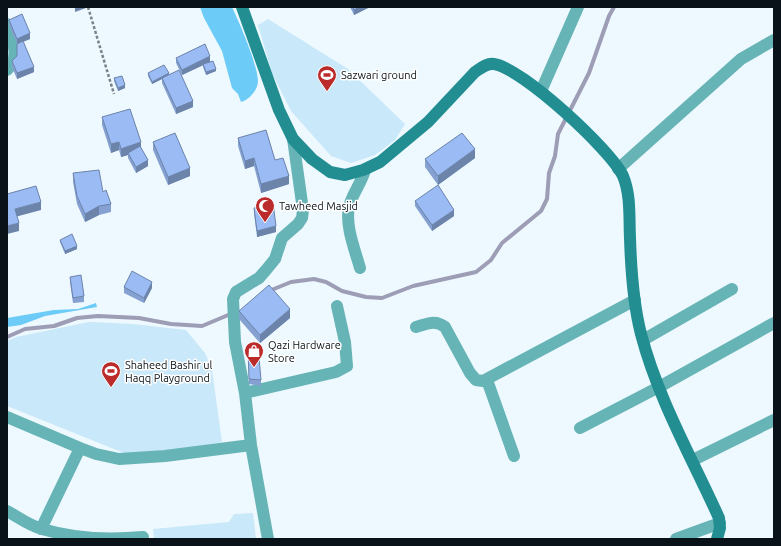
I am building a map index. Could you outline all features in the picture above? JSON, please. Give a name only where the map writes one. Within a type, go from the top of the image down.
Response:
[{"type":"street","points":[[242,7],[279,110],[293,139],[303,210],[302,218],[298,224],[282,238],[274,259],[259,278],[236,292],[233,299],[235,342],[245,393],[251,445],[268,539]]},
{"type":"street","points":[[541,90],[578,7]]},
{"type":"street","points":[[7,24],[14,48],[14,60],[7,70]]},
{"type":"street","points":[[618,169],[741,59],[774,40]]},
{"type":"street","points":[[293,139],[312,159],[330,172],[346,175],[365,170],[380,162],[428,122],[483,66],[494,64],[504,68],[541,90],[571,118],[618,169],[628,192],[635,300],[643,340],[658,387],[693,460],[720,523],[717,539]]},
{"type":"street","points":[[360,268],[349,220],[349,208],[365,170]]},
{"type":"street","points":[[643,340],[732,289]]},
{"type":"street","points":[[416,327],[434,322],[440,323],[445,327],[470,373],[476,380],[487,380],[570,333],[635,300]]},
{"type":"street","points":[[245,393],[336,372],[347,366],[346,348],[336,306]]},
{"type":"street","points":[[580,428],[774,323]]},
{"type":"street","points":[[487,380],[514,456]]},
{"type":"street","points":[[7,417],[96,454],[119,459],[165,456],[251,445]]},
{"type":"street","points":[[693,460],[774,420]]},
{"type":"street","points":[[41,529],[80,448]]},
{"type":"street","points":[[7,511],[41,529],[102,538],[143,537]]},
{"type":"street","points":[[676,539],[720,523]]},
{"type":"path","points":[[88,7],[114,94]]},
{"type":"shaded area","points":[[200,7],[232,7],[255,64],[257,73],[258,84],[255,91],[244,101],[241,102],[238,94],[232,88],[222,51],[204,18]]},
{"type":"shaded area","name":"Sazwari ground","points":[[268,19],[348,69],[405,124],[395,140],[375,155],[351,163],[331,156],[291,111],[272,73],[258,25]]},
{"type":"shaded area","points":[[96,303],[97,307],[45,316],[21,325],[7,327],[7,318],[54,310],[78,309]]},
{"type":"shaded area","name":"Shaheed Bashir ul Haqq Playground","points":[[89,322],[133,324],[186,330],[205,353],[212,370],[222,442],[184,449],[124,453],[7,406],[7,341],[16,337]]},
{"type":"shaded area","points":[[253,513],[256,539],[154,539],[153,529],[229,522],[234,514]]},
{"type":"building","points":[[22,14],[30,33],[17,39],[9,20]]},
{"type":"building","points":[[23,41],[34,67],[17,73],[12,61],[17,56],[17,44]]},
{"type":"building","points":[[205,44],[210,56],[182,70],[176,58]]},
{"type":"building","points":[[213,61],[216,69],[206,72],[203,64]]},
{"type":"building","points":[[164,65],[169,73],[152,82],[148,73]]},
{"type":"building","points":[[179,70],[193,101],[176,108],[162,78]]},
{"type":"building","points":[[122,76],[125,85],[118,88],[114,78]]},
{"type":"building","points":[[130,109],[141,142],[121,149],[119,142],[111,144],[102,117]]},
{"type":"building","points":[[266,130],[275,160],[283,158],[289,176],[261,184],[254,158],[245,161],[238,138]]},
{"type":"building","points":[[175,133],[190,168],[168,177],[153,142]]},
{"type":"building","points":[[462,133],[475,149],[438,176],[425,159]]},
{"type":"building","points":[[140,146],[148,160],[136,167],[128,153]]},
{"type":"building","points":[[99,170],[103,192],[106,190],[111,204],[99,206],[85,214],[77,196],[73,173]]},
{"type":"building","points":[[438,185],[454,210],[432,225],[415,201]]},
{"type":"building","points":[[36,186],[41,202],[15,209],[19,223],[7,226],[7,194]]},
{"type":"building","name":"Tawheed Masjid","points":[[273,203],[276,226],[257,231],[254,208]]},
{"type":"building","points":[[72,234],[77,246],[65,251],[60,240]]},
{"type":"building","points":[[132,271],[152,282],[144,298],[124,287]]},
{"type":"building","points":[[81,275],[84,296],[73,298],[70,277]]},
{"type":"building","points":[[269,285],[290,309],[260,335],[239,311]]},
{"type":"building","name":"Qazi Hardware Store","points":[[258,346],[261,380],[249,379],[248,347]]},
{"type":"waterway","points":[[269,291],[291,282],[314,279],[326,282],[342,291],[366,297],[382,298],[413,286],[476,272],[491,260],[502,243],[541,211],[547,199],[549,173],[555,156],[558,134],[589,73],[609,16],[614,7]]},
{"type":"waterway","points":[[7,337],[25,329],[54,326],[77,318],[98,316],[139,318],[171,324],[202,326],[233,313]]},
{"type":"place","name":"Sazwari ground","points":[[327,92]]},
{"type":"place","name":"Tawheed Masjid","points":[[265,223]]},
{"type":"place","name":"Qazi Hardware Store","points":[[254,368]]},
{"type":"place","name":"Shaheed Bashir ul Haqq Playground","points":[[111,388]]}]
